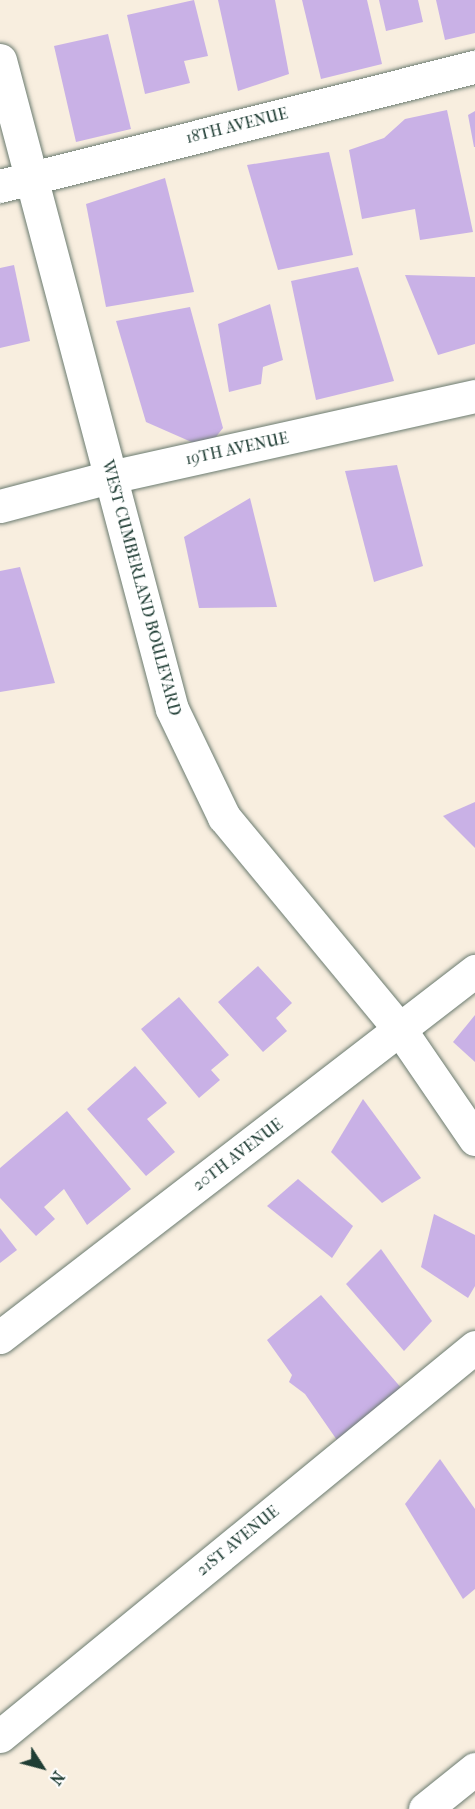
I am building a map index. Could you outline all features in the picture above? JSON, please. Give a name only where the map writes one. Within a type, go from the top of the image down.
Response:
[{"type":"street","name":"WEST CUMBERLAND BOULEVARD","points":[[0,60],[172,709],[224,817],[401,1031],[475,1139]]},
{"type":"street","name":"18TH AVENUE","points":[[0,186],[32,176],[475,68]]},
{"type":"street","name":"19TH AVENUE","points":[[0,506],[110,477],[475,396]]},
{"type":"street","name":"20TH AVENUE","points":[[0,1336],[401,1031],[475,971]]},
{"type":"street","name":"21ST AVENUE","points":[[0,1736],[475,1347]]},
{"type":"street","points":[[425,1809],[475,1769]]},
{"type":"building","points":[[194,0],[208,56],[184,61],[190,83],[145,94],[127,15]]},
{"type":"building","points":[[218,0],[275,0],[289,74],[238,91]]},
{"type":"building","points":[[302,0],[367,0],[382,64],[321,79]]},
{"type":"building","points":[[379,0],[418,0],[423,22],[386,31]]},
{"type":"building","points":[[436,0],[475,0],[475,33],[445,40]]},
{"type":"building","points":[[108,34],[131,129],[76,142],[54,46]]},
{"type":"building","points":[[447,110],[473,232],[420,240],[415,209],[362,219],[349,150],[384,138],[405,119]]},
{"type":"building","points":[[475,111],[475,147],[474,147],[468,115]]},
{"type":"building","points":[[329,152],[353,255],[278,270],[247,165]]},
{"type":"building","points":[[165,178],[194,292],[106,307],[86,204]]},
{"type":"building","points":[[14,265],[30,341],[0,348],[0,268]]},
{"type":"building","points":[[358,267],[394,381],[316,400],[291,281]]},
{"type":"building","points":[[405,275],[475,277],[475,344],[438,355]]},
{"type":"building","points":[[270,304],[283,360],[263,367],[261,384],[229,392],[218,324]]},
{"type":"building","points":[[190,307],[223,428],[211,443],[196,444],[146,422],[116,321]]},
{"type":"building","points":[[397,465],[423,566],[374,582],[345,471]]},
{"type":"building","points":[[250,498],[277,607],[199,608],[184,537]]},
{"type":"building","points":[[20,567],[55,683],[0,692],[0,571]]},
{"type":"building","points":[[475,802],[475,848],[443,816]]},
{"type":"building","points":[[258,966],[292,1003],[276,1018],[287,1031],[263,1052],[218,1002]]},
{"type":"building","points":[[179,997],[229,1055],[211,1070],[220,1080],[199,1098],[141,1029]]},
{"type":"building","points":[[475,1015],[475,1062],[453,1042]]},
{"type":"building","points":[[135,1066],[167,1103],[147,1119],[175,1152],[146,1176],[87,1109]]},
{"type":"building","points":[[363,1099],[421,1178],[382,1203],[331,1152]]},
{"type":"building","points":[[67,1111],[131,1189],[87,1225],[64,1189],[44,1207],[55,1219],[36,1236],[0,1198],[0,1168]]},
{"type":"building","points":[[298,1179],[353,1226],[332,1258],[267,1206]]},
{"type":"building","points":[[434,1214],[475,1235],[475,1286],[468,1298],[421,1267]]},
{"type":"building","points":[[0,1228],[17,1250],[0,1263]]},
{"type":"building","points":[[381,1249],[432,1321],[404,1351],[346,1284]]},
{"type":"building","points":[[321,1295],[403,1390],[339,1443],[305,1394],[289,1382],[292,1375],[267,1340]]},
{"type":"building","points":[[440,1459],[475,1509],[475,1589],[463,1599],[405,1504]]}]
